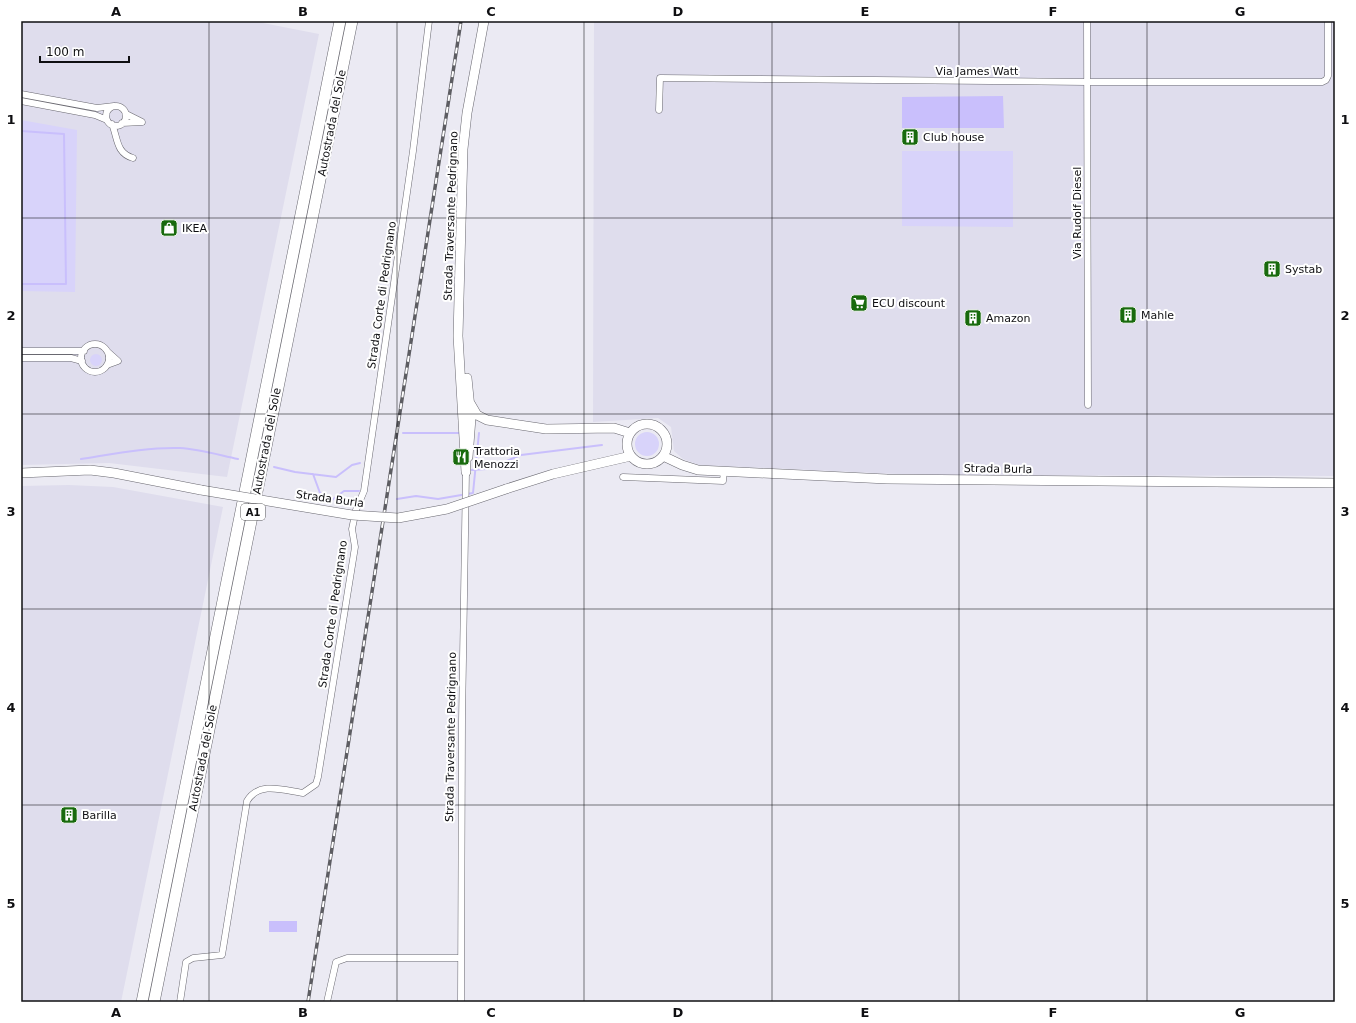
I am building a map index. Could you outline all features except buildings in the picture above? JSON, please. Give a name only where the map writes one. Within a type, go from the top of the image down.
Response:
[{"type":"highway","name":"Autostrada del Sole","points":[[142,1002],[340,21]]},
{"type":"highway","name":"Autostrada del Sole","points":[[154,1002],[352,21]]},
{"type":"main road","name":"Strada Traversante Pedrignano","points":[[466,472],[458,336],[463,149],[467,113],[484,21]]},
{"type":"main road","name":"Strada Traversante Pedrignano","points":[[459,318],[470,403],[474,416],[470,433],[466,472]]},
{"type":"main road","name":"Strada Traversante Pedrignano","points":[[460,362],[465,384],[467,409],[474,416]]},
{"type":"main road","points":[[464,426],[474,416],[478,421],[487,420],[546,429],[614,428],[630,433]]},
{"type":"main road","points":[[470,433],[476,425],[487,420]]},
{"type":"main road","points":[[647,424],[656,426],[666,437],[667,447],[663,456],[656,462],[647,464],[638,462],[631,456],[626,445],[630,433],[640,425],[647,424]]},
{"type":"main road","name":"Strada Burla","points":[[21,473],[102,472],[352,515],[398,518],[448,509],[553,474],[631,456]]},
{"type":"main road","name":"Strada Burla","points":[[663,456],[682,465],[698,470],[887,479],[1335,483]]},
{"type":"street","name":"Strada Corte di Pedrignano","points":[[180,1002],[186,962],[193,958],[222,955],[247,801],[249,797],[260,789],[267,788],[302,793],[316,784],[318,778],[355,547],[352,529],[356,510],[364,491],[429,21]]},
{"type":"street","name":"Via Rudolf Diesel","points":[[1087,21],[1088,405]]},
{"type":"street","name":"Via James Watt","points":[[659,110],[660,78],[1087,82],[1322,82],[1326,80],[1328,76],[1328,21]]},
{"type":"street","points":[[21,94],[97,108],[120,106],[126,114],[142,122],[121,124],[110,122],[95,115],[21,101]]},
{"type":"street","points":[[114,106],[107,112],[110,122],[117,136],[122,153],[133,158]]},
{"type":"street","points":[[117,136],[126,114]]},
{"type":"street","points":[[96,345],[103,347],[108,352],[118,361],[107,365],[100,371],[92,372],[85,368],[82,361],[84,351],[89,346],[96,345]]},
{"type":"street","points":[[21,351],[84,351]]},
{"type":"street","points":[[107,365],[109,356],[108,352]]},
{"type":"street","points":[[21,358],[71,358],[82,361]]},
{"type":"street","points":[[623,476],[724,481],[724,471]]},
{"type":"street","name":"Strada Traversante Pedrignano","points":[[461,1002],[466,472]]},
{"type":"street","points":[[327,1002],[336,962],[347,958],[461,958]]},
{"type":"shaded area","points":[[21,21],[253,21],[319,34],[227,477],[109,463],[21,465]]},
{"type":"shaded area","points":[[594,21],[1335,21],[1335,476],[919,475],[699,465],[683,459],[674,451],[671,427],[658,418],[593,422]]},
{"type":"shaded area","points":[[1003,96],[1004,128],[902,128],[902,97]]},
{"type":"shaded area","points":[[21,120],[77,130],[75,292],[21,291]]},
{"type":"shaded area","points":[[902,151],[1013,151],[1013,227],[902,226]]},
{"type":"shaded area","points":[[96,354],[100,356],[102,360],[100,364],[96,366],[92,364],[90,360],[92,356]]},
{"type":"shaded area","points":[[647,432],[656,435],[659,444],[656,453],[647,456],[638,453],[635,444],[638,435]]},
{"type":"shaded area","name":"Barilla","points":[[69,485],[113,487],[223,507],[121,1002],[21,1002],[21,486]]},
{"type":"shaded area","points":[[269,921],[297,921],[297,932],[269,932]]},
{"type":"waterway","points":[[21,131],[64,134],[66,284],[21,284]]},
{"type":"waterway","points":[[403,433],[460,433]]},
{"type":"waterway","points":[[397,499],[416,496],[438,499],[473,493],[479,433]]},
{"type":"waterway","points":[[470,470],[487,469],[521,455],[602,445]]},
{"type":"waterway","points":[[81,459],[130,451],[168,448],[209,452],[238,459]]},
{"type":"waterway","points":[[274,467],[295,472],[336,477],[352,465],[360,463]]},
{"type":"waterway","points":[[313,474],[320,493],[332,500],[344,491],[359,491]]},
{"type":"railway","points":[[308,1002],[461,21]]},
{"type":"place","name":"Club house","points":[[910,137]]},
{"type":"place","name":"IKEA","points":[[169,228]]},
{"type":"place","name":"Systab","points":[[1272,269]]},
{"type":"place","name":"ECU discount","points":[[859,303]]},
{"type":"place","name":"Mahle","points":[[1128,315]]},
{"type":"place","name":"Amazon","points":[[973,318]]},
{"type":"place","name":"Trattoria Menozzi","points":[[461,457]]},
{"type":"place","name":"Barilla","points":[[69,815]]}]
